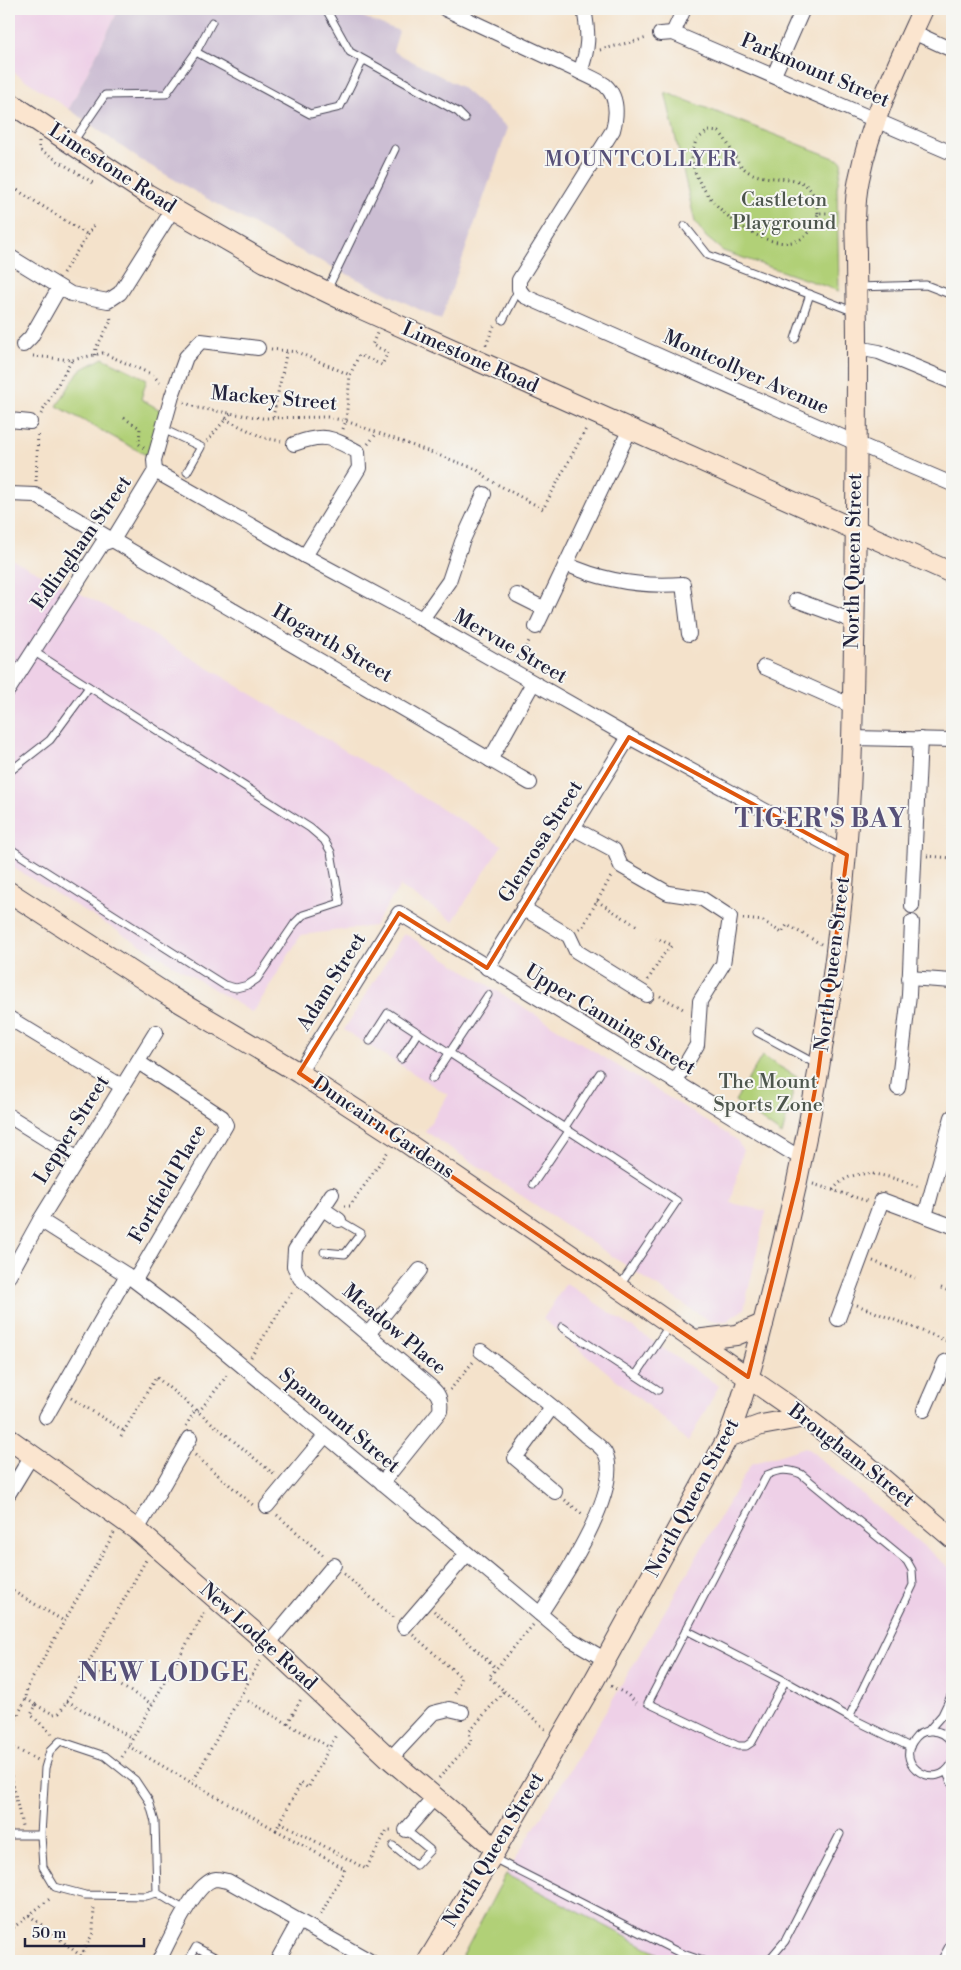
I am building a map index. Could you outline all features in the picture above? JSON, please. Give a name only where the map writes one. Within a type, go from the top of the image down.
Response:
[{"type":"main road","name":"North Queen Street","points":[[428,1961],[606,1660],[728,1437],[763,1324],[798,1180],[820,1066],[830,1005],[847,854],[852,738],[857,348],[855,214],[858,182],[875,120],[924,9]]},
{"type":"main road","name":"Limestone Road","points":[[9,102],[147,194],[265,262],[478,362],[952,573]]},
{"type":"main road","name":"Duncairn Gardens","points":[[9,892],[171,997],[299,1073],[398,1137],[748,1377]]},
{"type":"main road","points":[[695,1340],[736,1335],[763,1324]]},
{"type":"main road","name":"Brougham Street","points":[[748,1377],[862,1461],[952,1538]]},
{"type":"main road","points":[[728,1437],[761,1425],[805,1418]]},
{"type":"main road","name":"New Lodge Road","points":[[9,1440],[129,1525],[154,1545],[268,1644],[493,1853]]},
{"type":"street","points":[[445,9],[605,85],[613,97],[617,116],[613,130],[519,280],[521,292]]},
{"type":"street","points":[[580,72],[587,53],[588,28],[584,9]]},
{"type":"street","points":[[666,33],[684,9]]},
{"type":"street","points":[[774,75],[803,9]]},
{"type":"street","points":[[913,32],[952,50]]},
{"type":"street","name":"Parkmount Street","points":[[666,33],[774,75],[952,153]]},
{"type":"street","points":[[9,256],[71,294],[108,301],[120,293],[173,208]]},
{"type":"street","points":[[24,350],[59,288]]},
{"type":"street","name":"Montcollyer Avenue","points":[[521,292],[856,443],[952,484]]},
{"type":"street","points":[[155,471],[154,460],[162,429],[186,357],[201,341],[258,348]]},
{"type":"street","points":[[857,348],[879,352],[952,382]]},
{"type":"street","points":[[9,420],[30,422]]},
{"type":"street","points":[[536,627],[630,429]]},
{"type":"street","points":[[294,444],[312,437],[331,438],[358,452],[358,468],[305,556]]},
{"type":"street","name":"Mervue Street","points":[[155,471],[629,737],[847,854]]},
{"type":"street","name":"Edlingham Street","points":[[9,689],[102,544],[113,540],[155,471]]},
{"type":"street","name":"Hogarth Street","points":[[9,494],[35,495],[530,783]]},
{"type":"street","points":[[422,620],[449,581],[462,542],[484,494]]},
{"type":"street","points":[[566,564],[584,573],[609,579],[657,586],[683,584],[689,634]]},
{"type":"street","points":[[517,595],[545,609]]},
{"type":"street","points":[[796,600],[853,621]]},
{"type":"street","points":[[764,667],[852,706]]},
{"type":"street","points":[[490,760],[533,683]]},
{"type":"street","name":"Glenrosa Street","points":[[487,968],[629,737]]},
{"type":"street","points":[[852,738],[952,740]]},
{"type":"street","points":[[912,906],[920,740]]},
{"type":"street","points":[[573,828],[614,850],[621,866],[668,893],[701,898],[730,917],[723,964],[700,1001],[697,1045],[675,1082]]},
{"type":"street","points":[[523,908],[569,936],[576,951],[644,993]]},
{"type":"street","name":"Adam Street","points":[[299,1073],[399,913]]},
{"type":"street","name":"Upper Canning Street","points":[[399,913],[802,1159]]},
{"type":"street","points":[[898,1088],[909,978],[912,922]]},
{"type":"street","points":[[909,978],[952,981]]},
{"type":"street","points":[[9,1018],[123,1087]]},
{"type":"street","name":"Lepper Street","points":[[9,1276],[40,1220],[156,1032]]},
{"type":"street","name":"Fortfield Place","points":[[131,1278],[226,1125],[222,1116],[138,1062]]},
{"type":"street","points":[[9,1116],[78,1159]]},
{"type":"street","points":[[925,1216],[952,1117]]},
{"type":"street","points":[[300,1278],[294,1266],[295,1250],[332,1194]]},
{"type":"street","points":[[838,1319],[861,1256],[877,1201],[952,1226]]},
{"type":"street","points":[[323,1209],[339,1220]]},
{"type":"street","name":"Spamount Street","points":[[40,1220],[131,1278],[241,1365],[570,1639],[606,1660]]},
{"type":"street","points":[[368,1334],[420,1270]]},
{"type":"street","points":[[46,1417],[60,1391],[131,1278]]},
{"type":"street","name":"Meadow Place","points":[[300,1278],[438,1393],[440,1411],[382,1483]]},
{"type":"street","points":[[481,1351],[538,1395],[605,1452],[609,1471],[604,1494],[593,1523],[566,1576],[540,1614]]},
{"type":"street","points":[[924,1410],[945,1362],[952,1360]]},
{"type":"street","points":[[552,1407],[515,1458],[555,1492]]},
{"type":"street","points":[[267,1506],[325,1436]]},
{"type":"street","points":[[129,1525],[190,1438]]},
{"type":"street","points":[[9,1494],[32,1455]]},
{"type":"street","points":[[404,1627],[466,1554]]},
{"type":"street","points":[[268,1644],[334,1565]]},
{"type":"street","points":[[390,1759],[433,1713],[449,1709],[462,1712]]},
{"type":"street","points":[[406,1830],[430,1795]]},
{"type":"street","points":[[159,1961],[185,1910],[204,1885],[216,1879],[228,1882],[370,1961]]},
{"type":"street","points":[[277,1961],[299,1921]]},
{"type":"lane","points":[[326,9],[350,52],[458,112],[465,119]]},
{"type":"lane","points":[[72,144],[105,95],[166,94],[196,52],[212,22]]},
{"type":"lane","points":[[196,52],[310,114],[340,107],[363,60]]},
{"type":"lane","points":[[326,292],[396,148]]},
{"type":"lane","points":[[685,226],[708,255],[857,312]]},
{"type":"lane","points":[[856,287],[926,285],[952,296]]},
{"type":"lane","points":[[503,320],[521,292]]},
{"type":"lane","points":[[794,339],[810,294]]},
{"type":"lane","points":[[162,429],[201,447],[187,472]]},
{"type":"lane","points":[[9,848],[224,985],[236,988],[248,985],[257,979],[295,923],[303,915],[340,903],[331,852],[324,840],[310,828],[33,651]]},
{"type":"lane","points":[[9,772],[50,740],[89,687]]},
{"type":"lane","points":[[432,1079],[488,995]]},
{"type":"lane","points":[[370,1041],[388,1013],[677,1201],[619,1288]]},
{"type":"lane","points":[[400,1059],[418,1032]]},
{"type":"lane","points":[[757,1032],[820,1066]]},
{"type":"lane","points":[[533,1184],[600,1073]]},
{"type":"lane","points":[[324,1252],[345,1254],[361,1233],[339,1220]]},
{"type":"lane","points":[[636,1375],[670,1324]]},
{"type":"lane","points":[[562,1327],[658,1390]]},
{"type":"lane","points":[[785,1681],[752,1742],[746,1746],[738,1746],[648,1703],[767,1475],[777,1470],[790,1470],[801,1474],[907,1561],[912,1570],[913,1585],[849,1717]]},
{"type":"lane","points":[[686,1630],[785,1681],[900,1744],[910,1747]]},
{"type":"lane","points":[[952,1694],[942,1716],[928,1731],[915,1738],[910,1747],[910,1759],[918,1771],[932,1776],[946,1772],[952,1763]]},
{"type":"lane","points":[[928,1731],[942,1733],[952,1743]]},
{"type":"lane","points":[[157,1893],[155,1822],[149,1801],[135,1780],[104,1756],[60,1741],[50,1751],[46,1765],[41,1835],[43,1868],[55,1886],[85,1895],[146,1896],[157,1893],[185,1910]]},
{"type":"lane","points":[[946,1772],[952,1784]]},
{"type":"lane","points":[[393,1846],[416,1865],[430,1850],[406,1830]]},
{"type":"lane","points":[[768,1961],[785,1941],[840,1834]]},
{"type":"lane","points":[[9,1835],[41,1835]]},
{"type":"lane","points":[[493,1853],[680,1953],[703,1961]]},
{"type":"lane","points":[[941,1961],[952,1941]]},
{"type":"lane","points":[[188,1961],[196,1947],[222,1961]]},
{"type":"path","points":[[587,53],[666,33]]},
{"type":"path","points":[[708,131],[719,132],[726,140],[742,168],[765,178],[790,178],[806,186],[813,195],[818,213],[810,232],[801,240],[792,243],[766,239],[739,225],[711,200],[696,173],[692,154],[696,140],[708,131]]},
{"type":"path","points":[[39,149],[95,184]]},
{"type":"path","points":[[9,185],[88,235]]},
{"type":"path","points":[[818,213],[855,214]]},
{"type":"path","points":[[59,288],[62,274],[94,226]]},
{"type":"path","points":[[95,355],[96,348],[111,321],[108,301]]},
{"type":"path","points":[[346,421],[350,375],[359,355],[382,364],[388,352],[372,345],[384,319]]},
{"type":"path","points":[[478,362],[495,325],[503,320]]},
{"type":"path","points":[[258,348],[297,352],[350,375]]},
{"type":"path","points":[[24,350],[72,360],[103,353],[152,375],[172,396]]},
{"type":"path","points":[[273,417],[286,350]]},
{"type":"path","name":"Mackey Street","points":[[172,396],[197,408],[262,418],[327,417],[346,421],[476,469],[493,482],[542,509],[594,413]]},
{"type":"path","points":[[201,447],[231,413]]},
{"type":"path","points":[[124,418],[140,428],[139,444],[155,455]]},
{"type":"path","points":[[224,419],[264,438],[294,444]]},
{"type":"path","points":[[514,672],[536,627]]},
{"type":"path","points":[[914,856],[952,858]]},
{"type":"path","points":[[569,936],[583,926],[614,872],[621,866]]},
{"type":"path","points":[[597,901],[637,926]]},
{"type":"path","points":[[730,917],[763,921],[782,933],[787,925],[836,952]]},
{"type":"path","points":[[656,938],[672,946],[663,955],[644,993],[659,995],[698,1017]]},
{"type":"path","points":[[323,1209],[350,1206],[398,1137]]},
{"type":"path","points":[[833,1190],[840,1182],[863,1173],[882,1174],[932,1191]]},
{"type":"path","points":[[798,1180],[877,1201]]},
{"type":"path","points":[[861,1256],[914,1278]]},
{"type":"path","points":[[190,1438],[186,1426],[194,1412],[201,1409],[241,1365],[300,1278]]},
{"type":"path","points":[[941,1288],[952,1292]]},
{"type":"path","points":[[845,1300],[952,1343]]},
{"type":"path","points":[[440,1398],[448,1392],[481,1351]]},
{"type":"path","points":[[121,1436],[156,1377],[286,1484]]},
{"type":"path","points":[[60,1391],[124,1431]]},
{"type":"path","points":[[555,1492],[593,1523]]},
{"type":"path","points":[[9,1732],[26,1699],[27,1688],[65,1621],[129,1525]]},
{"type":"path","points":[[26,1699],[53,1714],[59,1713],[154,1545]]},
{"type":"path","points":[[9,1589],[65,1621]]},
{"type":"path","points":[[116,1765],[213,1597]]},
{"type":"path","points":[[425,1602],[496,1668]]},
{"type":"path","points":[[540,1614],[535,1623],[489,1677],[559,1741]]},
{"type":"path","points":[[192,1783],[259,1665],[268,1644]]},
{"type":"path","points":[[86,1666],[152,1704]]},
{"type":"path","points":[[595,1679],[628,1694],[637,1704]]},
{"type":"path","points":[[288,1723],[309,1683]]},
{"type":"path","points":[[430,1795],[471,1742],[470,1732],[504,1691]]},
{"type":"path","points":[[67,1701],[132,1738]]},
{"type":"path","points":[[248,1701],[327,1746]]},
{"type":"path","points":[[36,1705],[31,1715],[60,1741]]},
{"type":"path","points":[[276,1830],[301,1783],[308,1788],[346,1717]]},
{"type":"path","points":[[9,1720],[14,1723]]},
{"type":"path","points":[[9,1745],[46,1765]]},
{"type":"path","points":[[128,1746],[345,1869],[313,1930]]},
{"type":"path","points":[[9,1766],[24,1835]]},
{"type":"path","points":[[280,1822],[366,1869],[387,1830],[406,1830]]},
{"type":"path","points":[[9,1929],[63,1889]]},
{"type":"path","points":[[81,1956],[93,1933],[94,1895]]},
{"type":"path","points":[[30,1914],[81,1956],[83,1961]]},
{"type":"highlighted area","points":[[629,737],[847,855],[818,1074],[798,1179],[748,1377],[299,1073],[399,913],[487,968]]},
{"type":"shaded area","points":[[9,9],[119,9],[69,109],[9,69]]},
{"type":"shaded area","points":[[119,9],[354,9],[353,13],[399,31],[393,51],[461,87],[508,128],[441,320],[306,254],[218,205],[139,159],[69,109]]},
{"type":"shaded area","points":[[9,558],[107,607],[502,845],[453,921],[400,886],[374,926],[301,935],[253,1013],[9,865]]},
{"type":"shaded area","points":[[404,933],[737,1140],[743,1151],[731,1203],[766,1211],[744,1309],[727,1321],[709,1321],[425,1131],[448,1095],[344,1030]]},
{"type":"shaded area","points":[[566,1283],[719,1386],[688,1442],[665,1420],[543,1319]]},
{"type":"shaded area","points":[[806,1447],[952,1570],[952,1961],[655,1961],[659,1954],[506,1874],[608,1708],[751,1464]]},
{"type":"green space","name":"Castleton Playground","points":[[665,92],[842,161],[837,188],[839,291],[723,251],[706,237],[695,222]]},
{"type":"green space","points":[[103,358],[147,379],[141,399],[162,411],[155,438],[146,455],[57,406],[79,371]]},
{"type":"green space","name":"The Mount Sports Zone","points":[[762,1056],[797,1077],[782,1135],[735,1101]]},
{"type":"green space","points":[[506,1874],[659,1954],[655,1961],[460,1961]]},
{"type":"district","name":"MOUNTCOLLYER","points":[[641,160]]},
{"type":"district","name":"TIGER'S BAY","points":[[821,819]]},
{"type":"district","name":"NEW LODGE","points":[[164,1673]]}]
